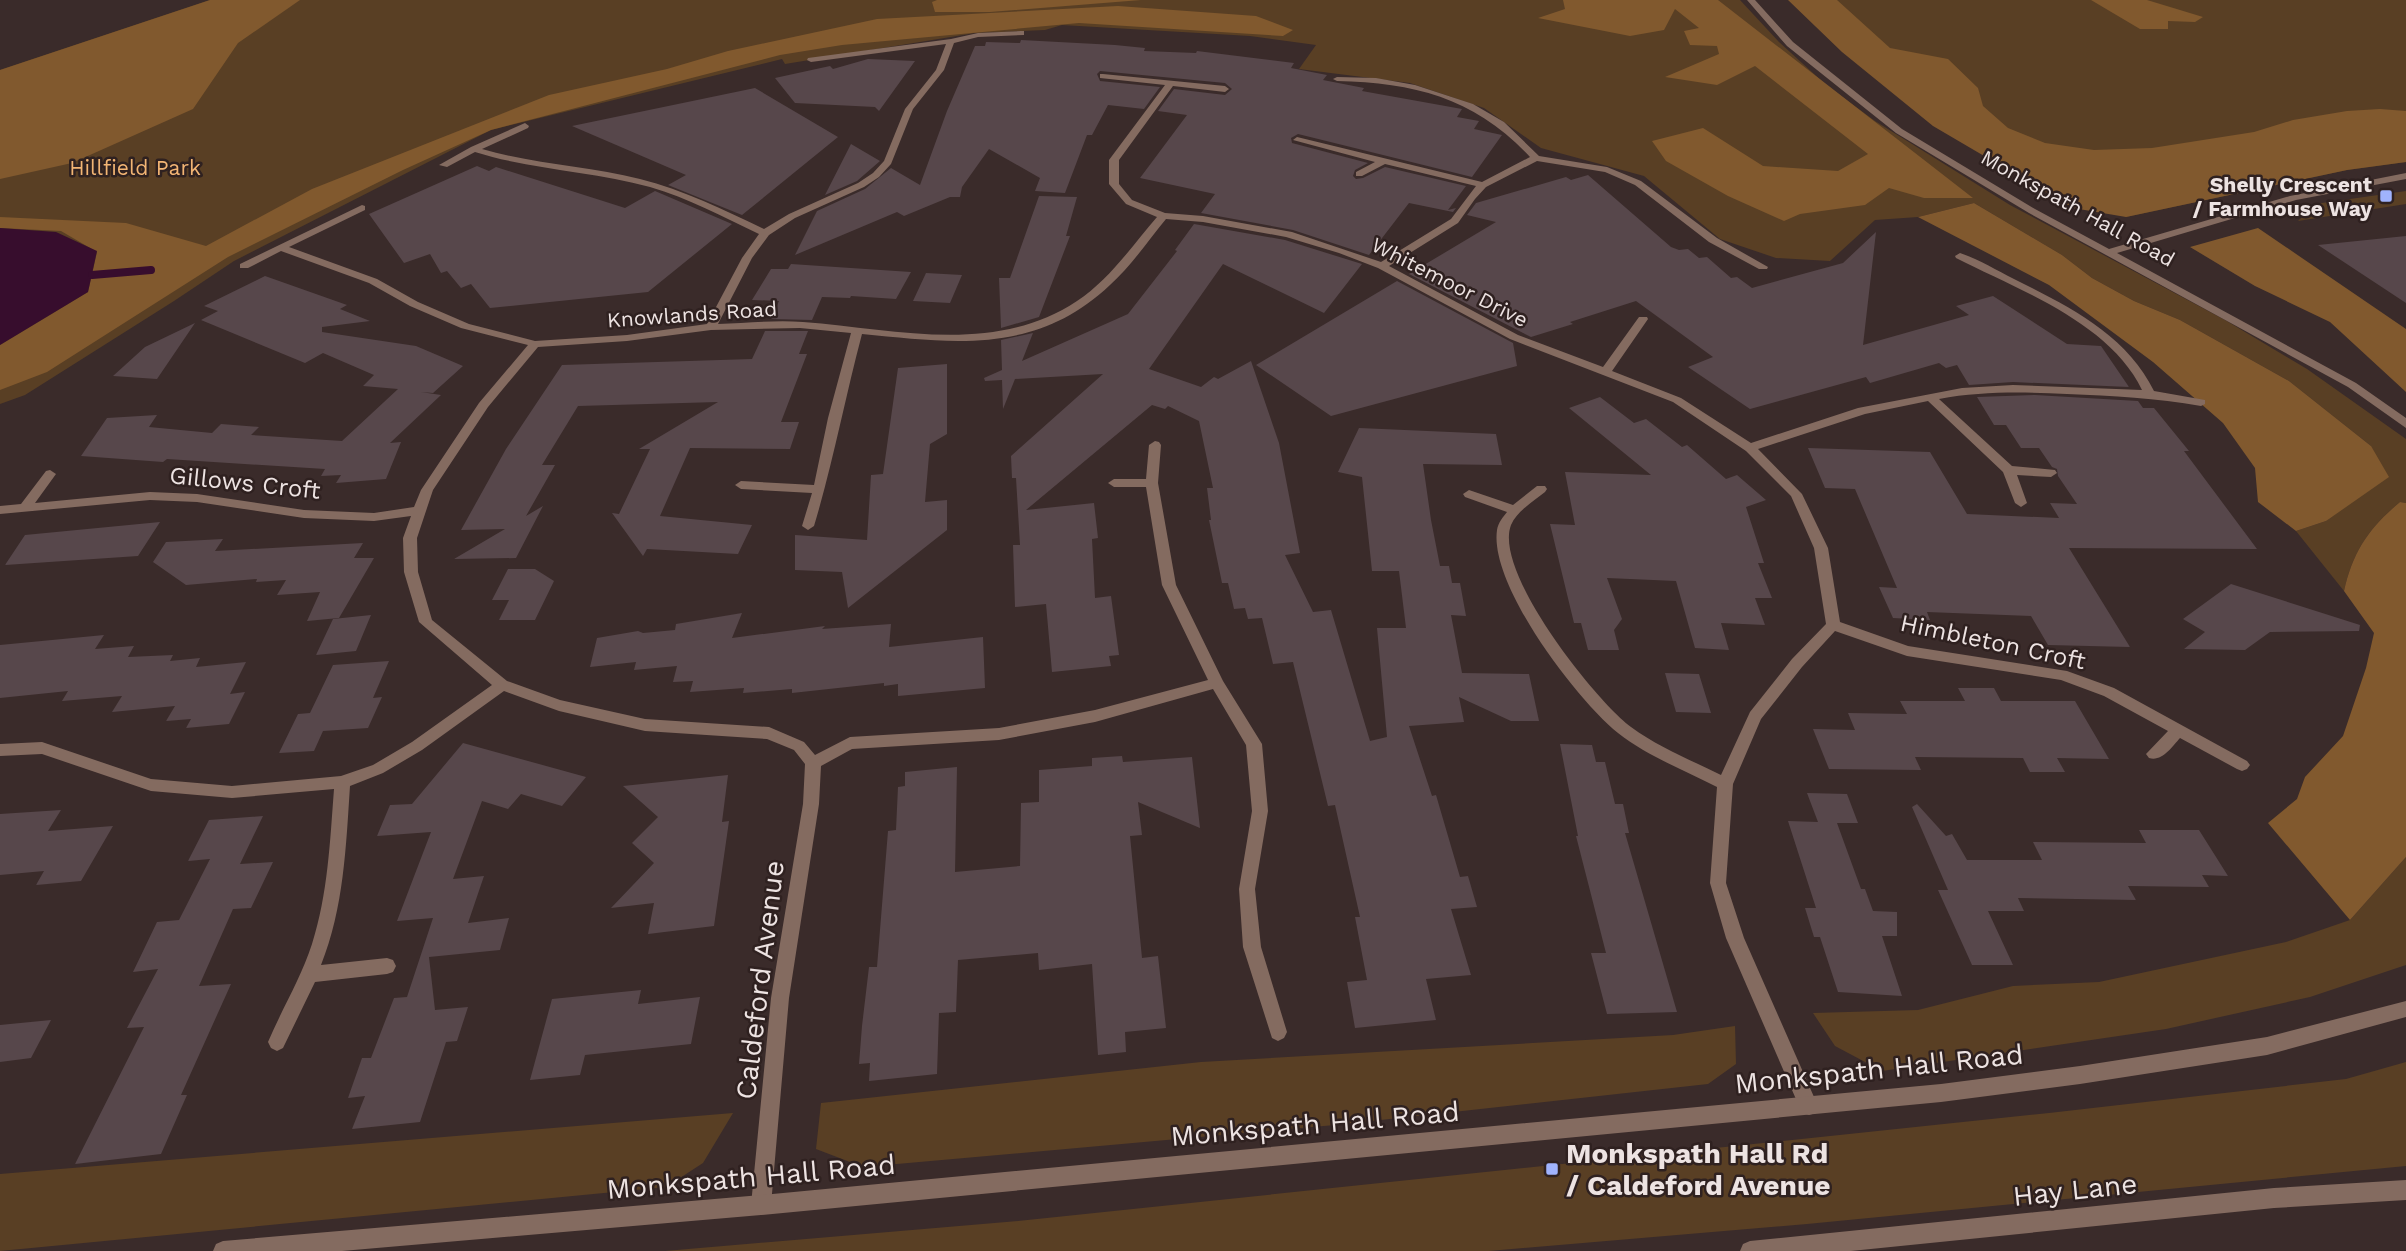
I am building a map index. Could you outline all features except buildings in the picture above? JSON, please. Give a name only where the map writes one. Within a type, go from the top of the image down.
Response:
[{"type":"street","name":"Monkspath Hall Road","points":[[1751,0],[1790,44],[1899,131],[1963,172],[2352,385],[2406,424]]},
{"type":"street","points":[[811,61],[978,35],[1021,33]]},
{"type":"street","points":[[711,327],[747,258],[765,233],[792,216],[840,197],[876,175],[888,162],[909,108],[940,70],[951,41]]},
{"type":"street","points":[[1103,76],[1225,89]]},
{"type":"street","points":[[1337,79],[1365,79],[1422,88],[1489,115],[1536,158]]},
{"type":"street","name":"Whitemoor Drive","points":[[1171,83],[1114,160],[1114,184],[1129,202],[1163,216],[1203,219],[1288,234],[1382,265],[1514,337],[1677,400],[1750,448],[1796,494],[1821,548],[1833,625]]},
{"type":"street","points":[[444,165],[525,126]]},
{"type":"street","points":[[1297,139],[1483,184]]},
{"type":"street","points":[[474,149],[507,160],[638,181],[707,204],[765,233]]},
{"type":"street","points":[[1382,265],[1455,221],[1483,184],[1536,158],[1607,170],[1638,183],[1713,240],[1763,267]]},
{"type":"street","points":[[1359,174],[1385,160]]},
{"type":"street","points":[[2110,252],[2209,220],[2301,195],[2406,176]]},
{"type":"street","points":[[244,266],[362,208]]},
{"type":"street","name":"Knowlands Road","points":[[280,247],[373,281],[414,304],[465,326],[535,344],[711,327],[800,325],[948,339],[1031,329],[1053,320],[1082,303],[1108,282],[1163,216]]},
{"type":"street","points":[[1960,256],[2079,318],[2137,368],[2150,394]]},
{"type":"street","points":[[1605,372],[1643,319]]},
{"type":"street","points":[[808,526],[857,331]]},
{"type":"street","points":[[535,344],[483,405],[427,490],[410,538],[411,572],[426,622],[502,685],[559,705],[645,725],[769,733],[799,746],[813,763],[850,743],[999,734],[1096,716],[1217,683]]},
{"type":"street","points":[[1750,448],[1862,411],[1962,391],[2013,388],[2150,394],[2202,401]]},
{"type":"street","points":[[1931,398],[2009,470],[2021,503]]},
{"type":"street","points":[[1155,445],[1152,484],[1169,585],[1217,683],[1254,744],[1260,811],[1247,889],[1252,947],[1278,1032]]},
{"type":"street","points":[[2009,470],[2051,473]]},
{"type":"street","points":[[25,508],[50,474]]},
{"type":"street","points":[[1114,483],[1152,484]]},
{"type":"street","points":[[741,485],[819,489]]},
{"type":"street","points":[[1541,489],[1515,510],[1503,530],[1507,560],[1526,605],[1579,685],[1625,731],[1725,784]]},
{"type":"street","points":[[1469,494],[1515,510]]},
{"type":"street","name":"Gillows Croft","points":[[0,510],[149,496],[197,498],[304,514],[374,517],[419,511]]},
{"type":"street","points":[[1809,1106],[1735,938],[1718,883],[1725,784],[1755,716],[1797,663],[1833,625]]},
{"type":"street","name":"Himbleton Croft","points":[[1833,625],[1907,651],[2062,675],[2109,692],[2242,765]]},
{"type":"street","points":[[0,750],[42,748],[151,785],[232,792],[342,782],[377,769],[417,746],[502,685]]},
{"type":"street","points":[[2154,754],[2179,730]]},
{"type":"street","name":"Caldeford Avenue","points":[[761,1205],[780,998],[811,804],[813,763]]},
{"type":"street","points":[[277,1042],[310,974],[324,931],[338,838],[342,782]]},
{"type":"street","points":[[310,974],[387,966]]},
{"type":"street","name":"Monkspath Hall Road","points":[[224,1251],[761,1205],[1809,1106],[2080,1075],[2267,1046],[2406,1009]]},
{"type":"street","name":"Hay Lane","points":[[1750,1251],[1843,1246],[2274,1198],[2406,1190]]},
{"type":"green space","name":"Hillfield Park","points":[[210,0],[1740,0],[1779,42],[1825,84],[1875,121],[2010,205],[2225,320],[2307,369],[2406,439],[2406,503],[2400,502],[2371,531],[2352,564],[2344,591],[2296,531],[2326,521],[2371,446],[2289,381],[2180,320],[2134,301],[2092,278],[2062,255],[1974,203],[1918,217],[1875,220],[1830,261],[1776,258],[1720,239],[1644,176],[1541,148],[1484,108],[1410,83],[1299,69],[1316,45],[1250,36],[1062,25],[1045,30],[975,33],[785,64],[782,59],[491,130],[234,261],[25,395],[0,404],[0,70]]},
{"type":"green space","points":[[1793,0],[2406,0],[2406,162],[2347,170],[2126,217]]},
{"type":"green space","points":[[2406,191],[2406,204],[2298,221],[2315,204]]},
{"type":"green space","points":[[2406,857],[2406,965],[2310,997],[2166,1029],[1882,1071],[1835,1046],[1813,1013],[1918,1010],[2013,986],[2099,982],[2286,942],[2350,920]]},
{"type":"green space","points":[[1735,1026],[1736,1064],[1708,1084],[1335,1125],[863,1167],[816,1149],[821,1103],[1201,1062],[1673,1035]]},
{"type":"green space","points":[[2406,1062],[2406,1166],[1807,1224],[1489,1251],[665,1251],[1018,1221],[2049,1113],[2346,1079]]},
{"type":"green space","points":[[733,1113],[703,1163],[666,1187],[0,1251],[0,1174]]},
{"type":"shaded area","points":[[210,0],[300,0],[238,43],[193,109],[72,163],[0,179],[0,70]]},
{"type":"shaded area","points":[[1141,0],[990,12],[935,12],[932,2]]},
{"type":"shaded area","points":[[1563,0],[1718,0],[1973,198],[1924,198],[1889,188],[1865,205],[1800,214],[1784,221],[1728,196],[1666,161],[1652,141],[1703,128],[1763,166],[1838,171],[1868,154],[1755,66],[1717,85],[1665,77],[1719,54],[1717,46],[1690,45],[1684,31],[1699,28],[1675,9],[1664,30],[1630,36],[1538,18],[1565,9]]},
{"type":"shaded area","points":[[1788,0],[1837,0],[1890,48],[1948,59],[1978,88],[1983,106],[2008,128],[2045,143],[2094,150],[2152,148],[2254,132],[2293,120],[2347,111],[2380,109],[2406,111],[2406,162],[2347,170],[2126,217],[2073,208],[1933,126],[1842,52]]},
{"type":"shaded area","points":[[2091,0],[2147,0],[2203,17],[2195,22],[2168,21],[2168,29],[2140,29]]},
{"type":"shaded area","points":[[1118,6],[1256,16],[1293,30],[1283,36],[1079,23],[842,45],[780,55],[491,130],[403,170],[228,257],[47,372],[0,390],[0,345],[88,292],[97,252],[61,231],[0,228],[0,217],[126,223],[206,246],[312,189],[549,95],[667,69],[728,51],[877,19]]},
{"type":"shaded area","points":[[1974,203],[2062,255],[2092,278],[2134,301],[2180,320],[2289,381],[2371,446],[2389,477],[2326,521],[2296,531],[2258,502],[2255,468],[2223,423],[2153,362],[2049,285],[1918,217]]},
{"type":"shaded area","points":[[0,228],[56,232],[97,251],[88,292],[0,345]]},
{"type":"shaded area","points":[[2258,228],[2406,329],[2406,392],[2330,322],[2255,286],[2190,247]]},
{"type":"shaded area","points":[[2400,502],[2406,503],[2406,857],[2350,920],[2268,823],[2297,799],[2305,777],[2343,736],[2366,668],[2374,633],[2344,591],[2352,564],[2364,541],[2379,521]]},
{"type":"waterway","points":[[92,275],[151,270]]},
{"type":"place","name":"Shelly Crescent / Farmhouse Way","points":[[2386,196]]},
{"type":"place","name":"Monkspath Hall Rd / Caldeford Avenue","points":[[1552,1169]]}]
